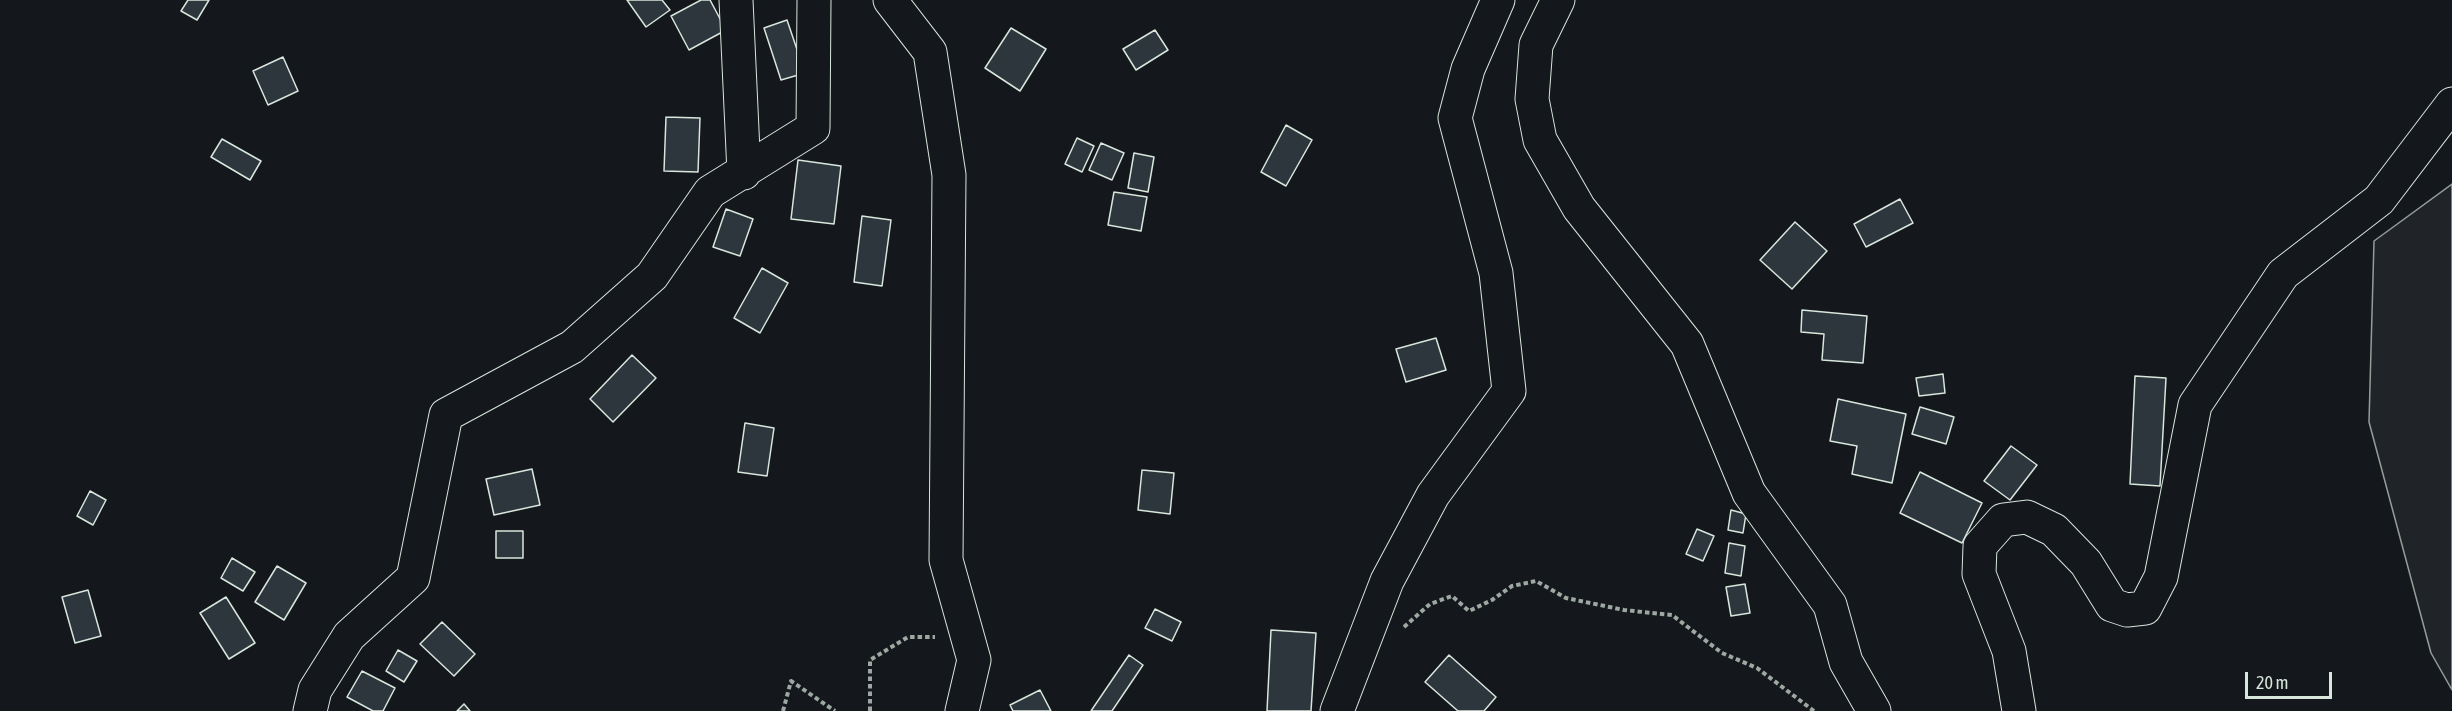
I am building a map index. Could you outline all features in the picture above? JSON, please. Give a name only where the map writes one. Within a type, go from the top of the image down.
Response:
[{"type":"street","points":[[736,0],[744,173]]},
{"type":"street","points":[[310,711],[315,690],[350,636],[412,578],[446,415],[572,347],[652,276],[710,192],[744,173],[813,128],[814,0]]},
{"type":"street","points":[[890,0],[930,52],[949,175],[946,560],[974,660],[962,711]]},
{"type":"street","points":[[1337,711],[1387,581],[1433,495],[1509,391],[1497,273],[1455,118],[1468,69],[1498,0]]},
{"type":"street","points":[[1558,0],[1536,45],[1532,99],[1540,140],[1579,208],[1687,344],[1749,493],[1830,605],[1846,662],[1874,711]]},
{"type":"street","points":[[2019,711],[2009,651],[1979,574],[1980,546],[2003,520],[2027,517],[2054,531],[2086,563],[2112,605],[2127,610],[2145,608],[2161,577],[2195,405],[2283,274],[2379,200],[2452,104]]},
{"type":"path","points":[[1366,636],[1389,639],[1430,604],[1452,596],[1469,611],[1492,600],[1512,586],[1536,581],[1566,598],[1624,610],[1672,615],[1722,653],[1758,668],[1814,711]]},
{"type":"path","points":[[870,711],[870,660],[908,637],[968,638]]},
{"type":"path","points":[[783,711],[791,681],[835,711]]},
{"type":"shaded area","points":[[2452,184],[2452,690],[2431,653],[2369,422],[2374,241]]},
{"type":"building","points":[[188,0],[209,0],[197,20],[181,11]]},
{"type":"building","points":[[627,0],[662,0],[670,10],[646,27]]},
{"type":"building","points":[[701,0],[710,0],[726,30],[689,50],[671,16]]},
{"type":"building","points":[[787,20],[805,73],[781,80],[764,28]]},
{"type":"building","points":[[1011,28],[1046,49],[1020,91],[985,68]]},
{"type":"building","points":[[1155,30],[1168,50],[1136,70],[1123,49]]},
{"type":"building","points":[[283,57],[298,91],[268,105],[253,71]]},
{"type":"building","points":[[666,117],[700,118],[698,172],[664,171]]},
{"type":"building","points":[[1286,125],[1312,140],[1286,186],[1261,172]]},
{"type":"building","points":[[1077,138],[1094,146],[1082,172],[1065,164]]},
{"type":"building","points":[[222,139],[261,161],[250,180],[211,157]]},
{"type":"building","points":[[1101,143],[1124,153],[1112,180],[1089,170]]},
{"type":"building","points":[[1134,153],[1154,157],[1148,192],[1128,188]]},
{"type":"building","points":[[798,160],[841,166],[834,224],[791,219]]},
{"type":"building","points":[[1114,192],[1147,197],[1141,231],[1108,225]]},
{"type":"building","points":[[1900,199],[1913,223],[1866,247],[1854,224]]},
{"type":"building","points":[[726,209],[753,219],[740,256],[713,247]]},
{"type":"building","points":[[862,216],[891,220],[882,286],[854,282]]},
{"type":"building","points":[[1795,222],[1827,251],[1792,289],[1760,260]]},
{"type":"building","points":[[762,268],[788,283],[760,333],[734,318]]},
{"type":"building","points":[[1802,310],[1867,316],[1863,363],[1822,360],[1824,334],[1801,332]]},
{"type":"building","points":[[1436,338],[1446,370],[1406,382],[1396,349]]},
{"type":"building","points":[[632,355],[656,378],[613,422],[590,399]]},
{"type":"building","points":[[1943,374],[1945,393],[1919,396],[1916,378]]},
{"type":"building","points":[[2135,376],[2166,378],[2160,486],[2130,484]]},
{"type":"building","points":[[1838,399],[1906,414],[1892,483],[1852,474],[1857,446],[1830,441]]},
{"type":"building","points":[[1920,407],[1954,417],[1946,444],[1912,434]]},
{"type":"building","points":[[745,423],[774,428],[767,476],[738,472]]},
{"type":"building","points":[[2011,446],[2037,465],[2010,500],[1984,481]]},
{"type":"building","points":[[532,469],[540,505],[494,515],[486,479]]},
{"type":"building","points":[[1142,470],[1174,473],[1170,514],[1138,510]]},
{"type":"building","points":[[1920,472],[1982,503],[1962,543],[1900,513]]},
{"type":"building","points":[[90,491],[106,500],[93,525],[77,516]]},
{"type":"building","points":[[1731,510],[1746,514],[1743,533],[1728,530]]},
{"type":"building","points":[[1697,529],[1714,536],[1703,561],[1686,554]]},
{"type":"building","points":[[496,531],[523,531],[523,558],[496,558]]},
{"type":"building","points":[[1729,543],[1745,546],[1741,576],[1725,573]]},
{"type":"building","points":[[232,558],[255,572],[243,591],[221,578]]},
{"type":"building","points":[[277,566],[306,583],[284,620],[255,602]]},
{"type":"building","points":[[1745,584],[1750,613],[1731,616],[1726,587]]},
{"type":"building","points":[[88,590],[101,636],[75,643],[62,597]]},
{"type":"building","points":[[226,597],[255,643],[229,659],[200,613]]},
{"type":"building","points":[[1155,609],[1181,622],[1172,641],[1145,628]]},
{"type":"building","points":[[442,622],[475,654],[454,676],[420,644]]},
{"type":"building","points":[[1271,630],[1316,633],[1311,711],[1267,711]]},
{"type":"building","points":[[398,650],[417,661],[404,682],[386,671]]},
{"type":"building","points":[[1129,655],[1143,665],[1112,711],[1091,711]]},
{"type":"building","points":[[1449,655],[1496,697],[1484,711],[1458,711],[1425,682]]},
{"type":"building","points":[[362,671],[395,688],[383,711],[373,711],[347,697]]},
{"type":"building","points":[[1040,690],[1051,711],[1013,711],[1010,705]]},
{"type":"building","points":[[464,704],[470,711],[457,711]]}]
